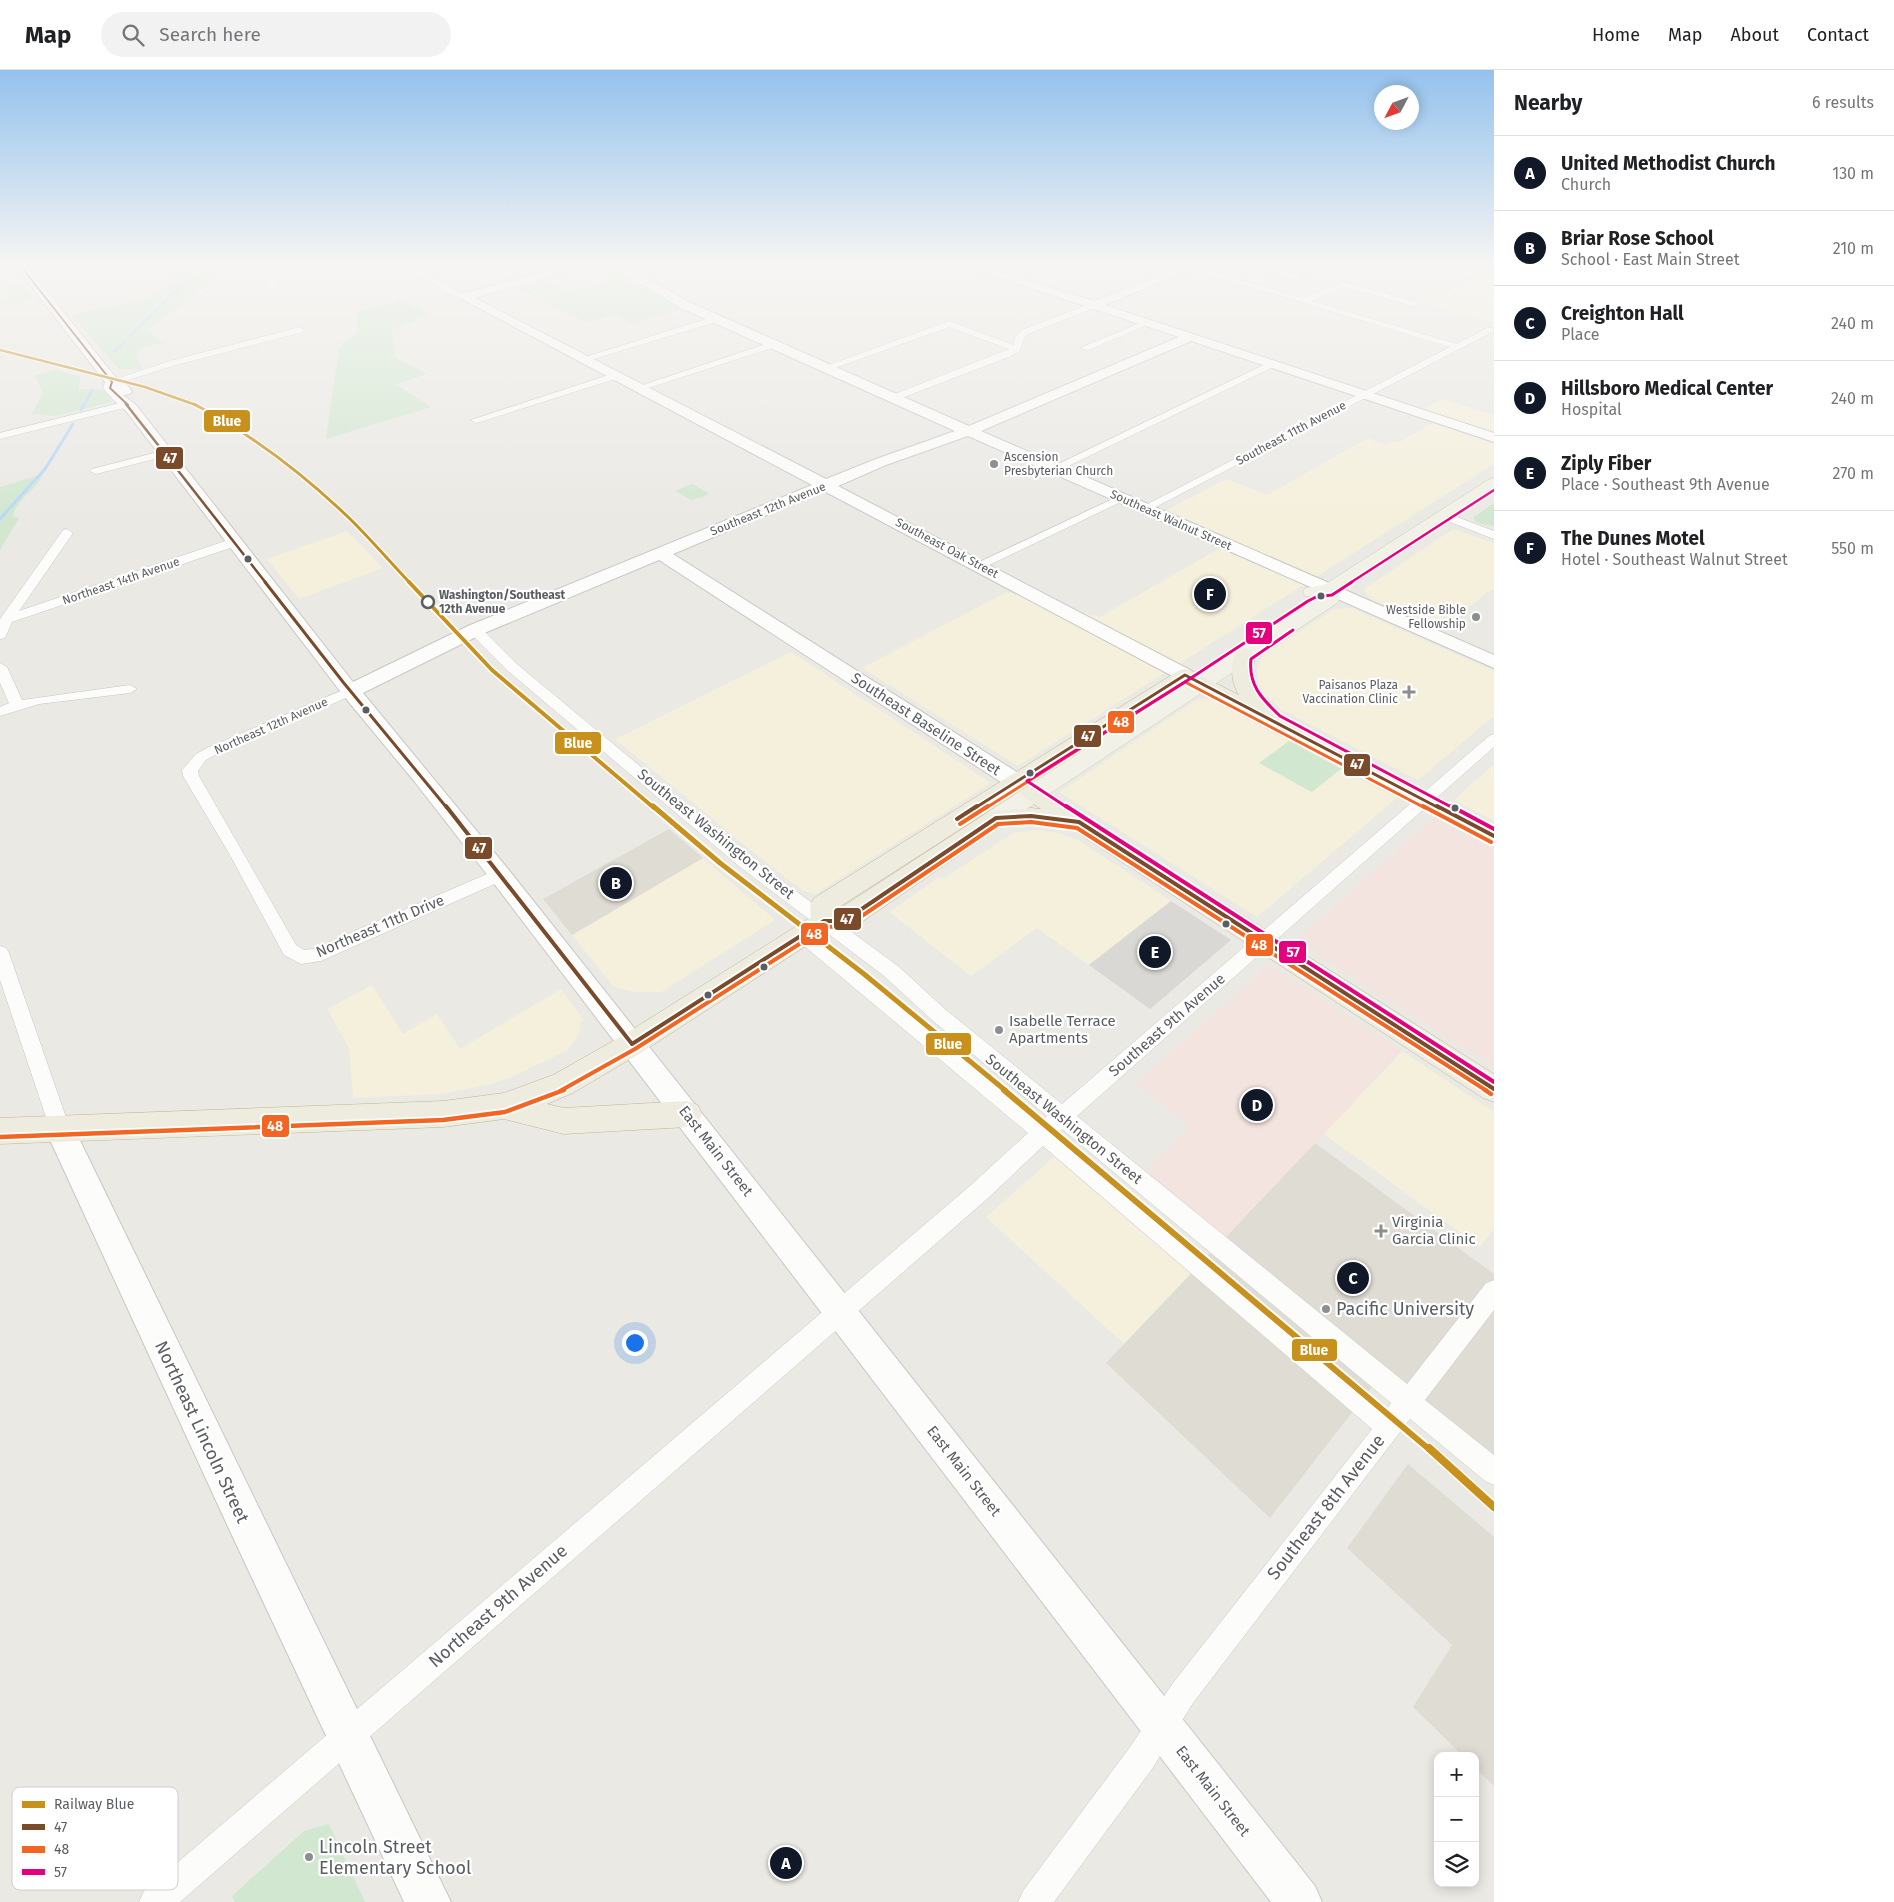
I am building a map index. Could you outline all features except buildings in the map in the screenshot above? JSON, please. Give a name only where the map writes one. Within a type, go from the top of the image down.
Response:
[{"type":"highway","points":[[1245,655],[1241,670],[1246,689],[1276,721]]},
{"type":"highway","name":"Southeast Oak Street","points":[[1192,679],[1494,836]]},
{"type":"highway","name":"Southeast Baseline Street","points":[[1024,787],[1494,1088]]},
{"type":"highway","points":[[814,928],[823,905],[1024,787]]},
{"type":"highway","points":[[0,1131],[443,1114],[504,1106],[563,1084],[632,1044],[814,928],[844,921],[996,818],[1031,816],[1079,822]]},
{"type":"highway","points":[[504,1106],[564,1121],[687,1114]]},
{"type":"main road","points":[[996,818],[1024,787],[1192,679],[1314,591],[1330,590],[1494,483]]},
{"type":"main road","points":[[1192,679],[1245,655],[1330,599],[1330,590]]},
{"type":"street","name":"East Main Street","points":[[86,349],[112,382],[110,388],[119,400],[128,404],[331,667],[422,776],[500,875],[1298,1902]]},
{"type":"street","points":[[112,382],[225,349]]},
{"type":"street","name":"Southeast Oak Street","points":[[566,349],[979,565],[1192,679]]},
{"type":"street","points":[[584,359],[615,349]]},
{"type":"street","points":[[639,388],[758,349]]},
{"type":"street","name":"Southeast Walnut Street","points":[[783,349],[1494,662]]},
{"type":"street","points":[[826,368],[878,349]]},
{"type":"street","points":[[894,398],[1016,349]]},
{"type":"street","name":"Southeast 12th Avenue","points":[[350,691],[475,630],[898,455],[969,432],[1161,349]]},
{"type":"street","points":[[1228,349],[1494,438]]},
{"type":"street","name":"Southeast 11th Avenue","points":[[1146,509],[1453,349]]},
{"type":"street","points":[[1054,469],[1272,364]]},
{"type":"street","points":[[476,420],[615,376]]},
{"type":"street","points":[[0,436],[128,404]]},
{"type":"street","points":[[96,471],[166,453]]},
{"type":"street","points":[[979,565],[1121,498]]},
{"type":"street","points":[[1444,516],[1494,534]]},
{"type":"street","points":[[0,635],[6,620],[67,533]]},
{"type":"street","name":"Northeast 14th Avenue","points":[[6,620],[235,542]]},
{"type":"street","name":"Southeast Baseline Street","points":[[660,553],[1024,787]]},
{"type":"street","name":"Southeast Washington Street","points":[[475,630],[513,668],[746,863],[814,928],[1043,1133],[1389,1426]]},
{"type":"street","points":[[0,667],[17,705]]},
{"type":"street","points":[[331,667],[392,671]]},
{"type":"street","points":[[0,712],[17,705],[39,700],[130,689]]},
{"type":"street","name":"Northeast 12th Avenue","points":[[193,764],[212,752],[350,691]]},
{"type":"street","name":"Southeast 9th Avenue","points":[[840,1311],[980,1192],[1061,1117],[1494,739]]},
{"type":"street","name":"Northeast 11th Drive","points":[[193,764],[190,770],[191,776],[290,950],[301,957],[315,956],[500,875]]},
{"type":"street","name":"Southeast Washington Street","points":[[814,928],[891,971],[939,1015],[1061,1117],[1494,1472]]},
{"type":"street","name":"Northeast Lincoln Street","points":[[0,953],[60,1129],[73,1160],[428,1902]]},
{"type":"street","name":"Southeast 8th Avenue","points":[[1162,1725],[1183,1693],[1494,1291]]},
{"type":"street","name":"Northeast 9th Avenue","points":[[178,1882],[840,1311]]},
{"type":"street","points":[[1034,1902],[1141,1758],[1162,1725]]},
{"type":"street","name":"Northeast 9th Avenue","points":[[155,1902],[169,1890]]},
{"type":"shaded area","points":[[1443,399],[1494,415],[1494,433],[1424,409]]},
{"type":"shaded area","points":[[1432,423],[1494,444],[1494,464],[1018,766],[862,668],[1007,592],[1100,617],[1234,540],[1167,510],[1226,479],[1267,495],[1368,438],[1386,445],[1393,441],[1398,443]]},
{"type":"shaded area","points":[[1453,529],[1494,543],[1494,591],[1491,590],[1440,629],[1369,598],[1364,589]]},
{"type":"shaded area","points":[[347,531],[383,568],[299,599],[267,559]]},
{"type":"shaded area","points":[[1352,608],[1494,671],[1494,716],[1418,780],[1282,710],[1265,695],[1258,683],[1257,665],[1265,654],[1334,609]]},
{"type":"shaded area","points":[[791,652],[991,783],[815,894],[803,891],[615,739]]},
{"type":"shaded area","points":[[1198,699],[1210,699],[1289,741],[1259,763],[1311,792],[1341,769],[1397,798],[1257,917],[1059,792]]},
{"type":"shaded area","points":[[1494,764],[1494,821],[1454,800]]},
{"type":"shaded area","points":[[1434,818],[1494,849],[1494,1066],[1295,941]]},
{"type":"shaded area","points":[[669,829],[703,858],[572,935],[543,899]]},
{"type":"shaded area","points":[[1038,830],[1058,833],[1078,840],[1171,901],[1089,965],[1037,928],[971,976],[889,912],[939,877],[944,878],[1015,832]]},
{"type":"shaded area","points":[[703,858],[775,920],[661,992],[635,992],[614,987],[572,935]]},
{"type":"shaded area","points":[[1171,901],[1231,940],[1150,1009],[1089,965]]},
{"type":"shaded area","points":[[1269,965],[1402,1051],[1225,1238],[1144,1171],[1190,1126],[1135,1084]]},
{"type":"shaded area","points":[[372,985],[403,1034],[437,1014],[460,1049],[561,989],[584,1020],[580,1023],[580,1032],[568,1050],[512,1077],[491,1084],[441,1094],[353,1098],[349,1048],[327,1009]]},
{"type":"shaded area","points":[[1402,1051],[1494,1112],[1494,1229],[1480,1247],[1324,1134]]},
{"type":"shaded area","name":"Pacific University","points":[[1315,1143],[1494,1274],[1494,1457],[1386,1369],[1270,1518],[1106,1363]]},
{"type":"shaded area","points":[[1054,1157],[1191,1274],[1124,1344],[986,1217]]},
{"type":"shaded area","points":[[1408,1464],[1494,1537],[1494,1786],[1479,1772],[1479,1752],[1459,1752],[1413,1707],[1452,1645],[1347,1548]]},
{"type":"green space","points":[[102,349],[139,349],[136,355],[142,369],[119,369]]},
{"type":"green space","points":[[339,349],[394,349],[395,357],[427,374],[396,384],[431,407],[326,439]]},
{"type":"green space","points":[[57,370],[81,377],[78,389],[103,390],[112,402],[55,416],[31,414],[43,394],[35,375]]},
{"type":"green space","points":[[43,474],[15,510],[13,517],[19,518],[0,550],[0,487]]},
{"type":"green space","points":[[692,484],[708,493],[708,495],[691,500],[675,491]]},
{"type":"green space","points":[[1494,503],[1494,526],[1481,524],[1474,520],[1474,517]]},
{"type":"green space","points":[[1289,741],[1341,769],[1312,792],[1259,763]]},
{"type":"green space","name":"Lincoln Street Elementary School","points":[[329,1824],[365,1902],[235,1902],[232,1896],[304,1831]]},
{"type":"waterway","points":[[84,405],[92,390]]},
{"type":"waterway","points":[[81,410],[84,404]]},
{"type":"waterway","points":[[0,519],[45,469],[73,424]]},
{"type":"rail line","name":"Blue","points":[[0,350],[145,387],[190,402],[232,424],[294,471],[347,516],[492,670],[720,863],[864,974],[1049,1127],[1395,1418],[1494,1507]]},
{"type":"transit line","name":"47","points":[[86,349],[112,382],[110,388],[119,399],[131,408],[343,682],[422,776],[632,1044]]},
{"type":"transit line","name":"57","points":[[1494,490],[1332,595],[1316,597],[1308,601],[1188,680],[1027,781],[1494,1082]]},
{"type":"transit line","name":"57","points":[[1293,630],[1251,659],[1250,669],[1253,684],[1256,691],[1267,704],[1280,716],[1494,829]]},
{"type":"transit line","name":"47","points":[[957,819],[1185,675],[1494,836]]},
{"type":"transit line","name":"48","points":[[960,824],[1185,682],[1491,842]]},
{"type":"transit line","name":"47","points":[[632,1044],[824,921],[844,921],[996,818],[1031,816],[1079,822],[1494,1089]]},
{"type":"transit line","name":"48","points":[[0,1137],[443,1120],[505,1112],[566,1089],[635,1049],[826,927],[847,926],[998,824],[1031,822],[1077,828],[1491,1094]]},
{"type":"place","name":"Ascension Presbyterian Church","points":[[994,464]]},
{"type":"place","name":"The Dunes Motel","points":[[1210,594]]},
{"type":"place","name":"Washington/Southeast 12th Avenue","points":[[428,602]]},
{"type":"place","name":"Westside Bible Fellowship","points":[[1476,617]]},
{"type":"place","name":"Paisanos Plaza Vaccination Clinic","points":[[1409,692]]},
{"type":"place","name":"Briar Rose School","points":[[616,883]]},
{"type":"place","name":"Ziply Fiber","points":[[1155,952]]},
{"type":"place","name":"Isabelle Terrace Apartments","points":[[999,1030]]},
{"type":"place","name":"Hillsboro Medical Center","points":[[1257,1105]]},
{"type":"place","name":"Virginia Garcia Clinic","points":[[1381,1231]]},
{"type":"place","name":"Creighton Hall","points":[[1353,1278]]},
{"type":"place","name":"Pacific University","points":[[1326,1309]]},
{"type":"place","name":"Lincoln Street Elementary School","points":[[309,1857]]},
{"type":"place","name":"United Methodist Church","points":[[786,1863]]}]
